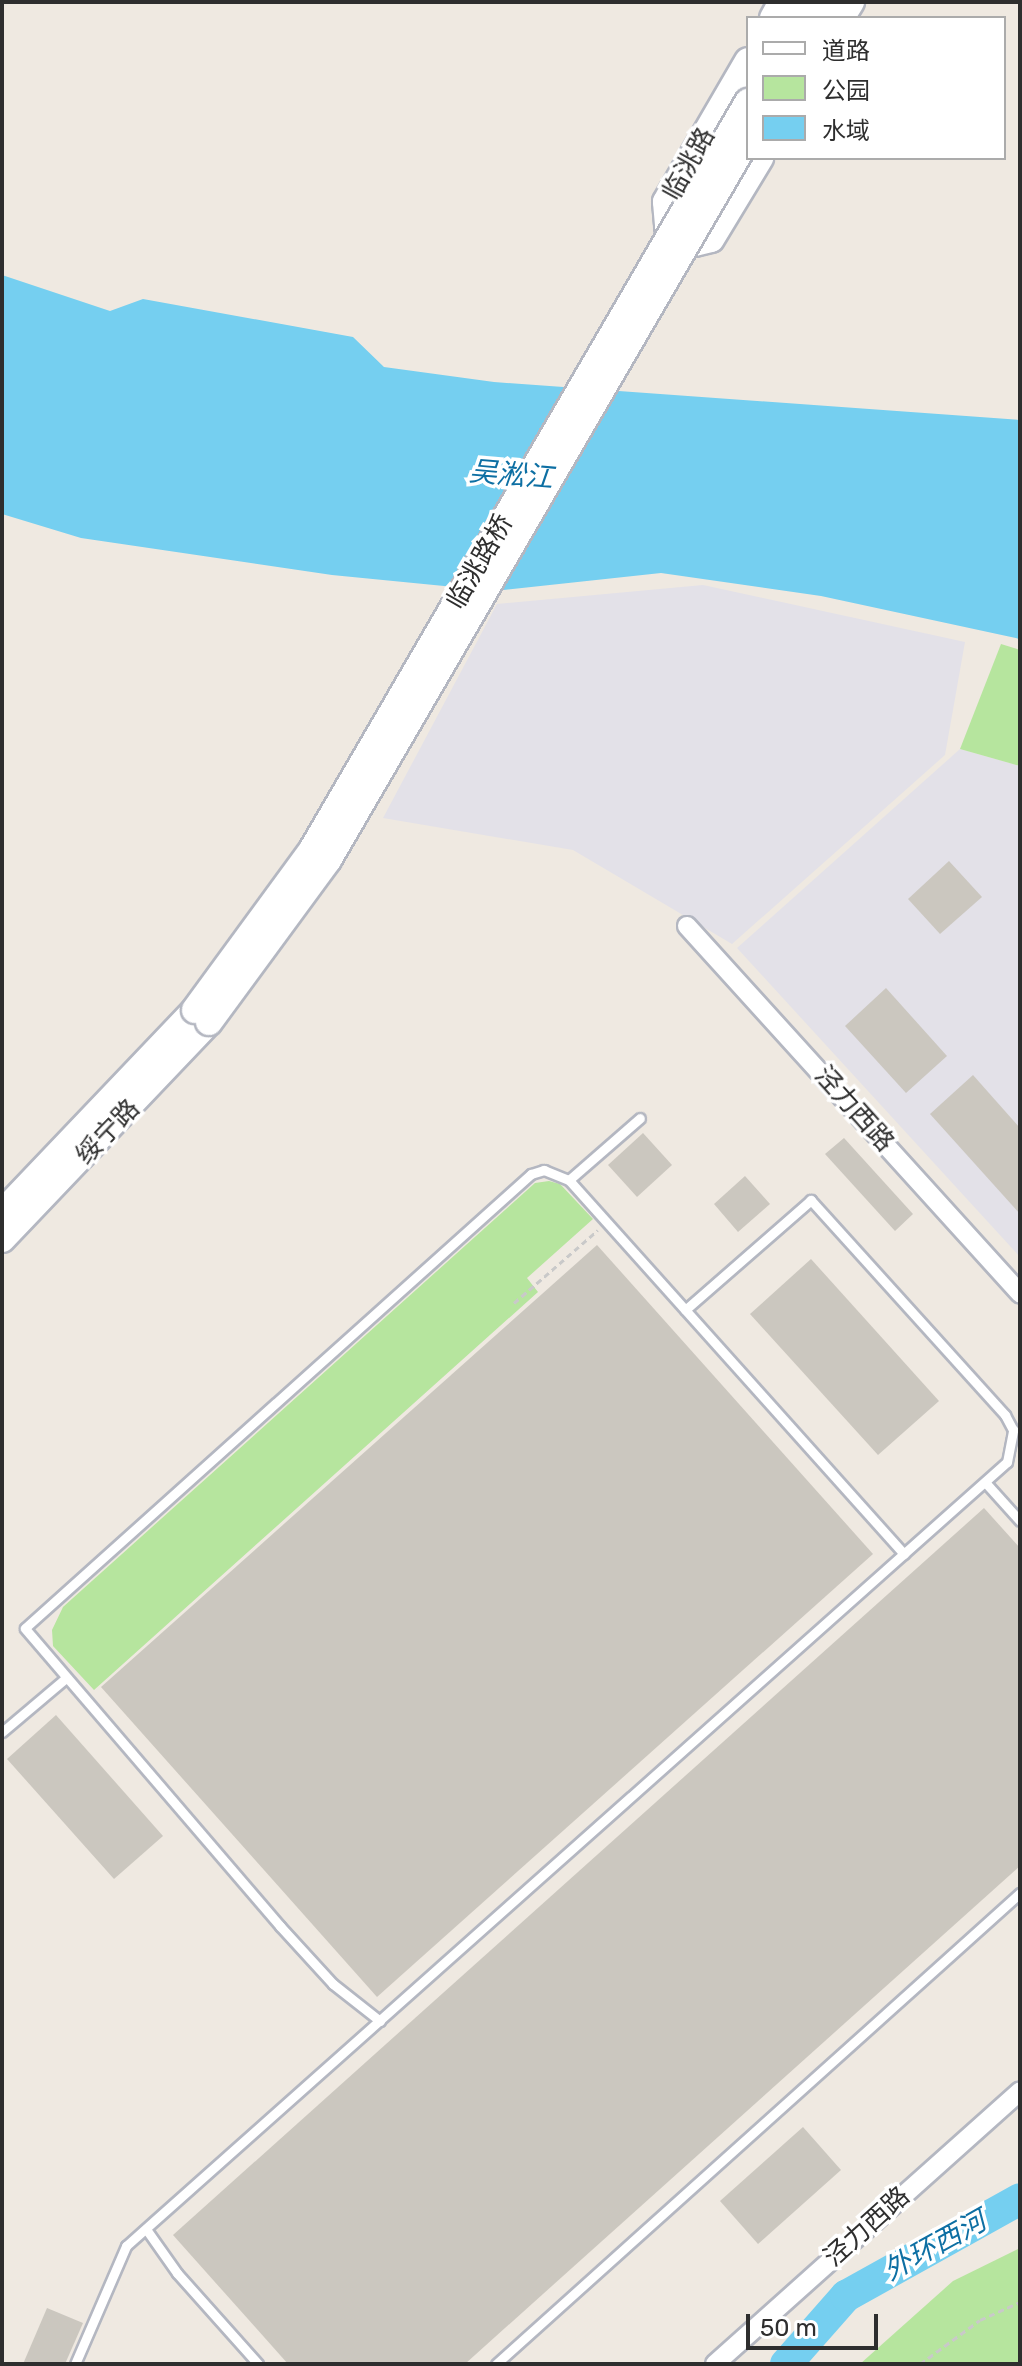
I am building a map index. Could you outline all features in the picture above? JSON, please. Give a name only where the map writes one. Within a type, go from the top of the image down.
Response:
[{"type":"main road","name":"临洮路","points":[[746,64],[666,202],[668,227],[695,243],[711,239],[759,160]]},
{"type":"main road","name":"临洮路桥","points":[[202,1016],[319,839],[746,105]]},
{"type":"main road","name":"临洮路桥","points":[[202,1016],[328,860],[746,141]]},
{"type":"main road","name":"绥宁路","points":[[2,1213],[202,1016]]},
{"type":"main road","name":"绥宁路","points":[[2,1239],[202,1016]]},
{"type":"street","name":"泾力西路","points":[[687,926],[1020,1293]]},
{"type":"street","name":"泾力西路","points":[[715,2364],[1020,2091]]},
{"type":"lane","points":[[569,1180],[640,1118]]},
{"type":"lane","points":[[380,2021],[333,1984],[25,1628],[531,1174],[544,1170],[569,1180],[904,1554]]},
{"type":"lane","points":[[685,1310],[811,1200],[1005,1415],[1020,1439]]},
{"type":"lane","points":[[75,2364],[126,2246],[1007,1462],[1013,1430],[1005,1415]]},
{"type":"lane","points":[[985,1482],[1020,1521]]},
{"type":"lane","points":[[2,1732],[66,1678]]},
{"type":"lane","points":[[496,2364],[1020,1893]]},
{"type":"lane","points":[[146,2229],[177,2273],[258,2364]]},
{"type":"path","points":[[514,1303],[607,1222]]},
{"type":"path","points":[[920,2364],[980,2320],[1020,2302]]},
{"type":"shaded area","points":[[703,585],[965,642],[945,755],[732,944],[573,850],[383,818],[497,604]]},
{"type":"shaded area","points":[[960,749],[1020,766],[1020,1257],[737,948]]},
{"type":"green space","points":[[1001,644],[1020,650],[1020,766],[960,749]]},
{"type":"green space","points":[[549,1181],[560,1184],[593,1219],[527,1278],[538,1292],[94,1690],[53,1646],[52,1630],[63,1607],[535,1183]]},
{"type":"green space","points":[[1020,2248],[1020,2364],[860,2364],[953,2281]]},
{"type":"water","name":"吴淞江","points":[[2,275],[110,311],[143,299],[353,337],[384,367],[494,382],[1020,420],[1020,639],[821,596],[661,573],[495,591],[332,575],[81,538],[2,514]]},
{"type":"building","points":[[949,861],[982,897],[940,934],[908,899]]},
{"type":"building","points":[[886,988],[947,1056],[906,1093],[845,1026]]},
{"type":"building","points":[[973,1075],[1020,1128],[1020,1214],[930,1114]]},
{"type":"building","points":[[643,1133],[672,1165],[637,1197],[608,1165]]},
{"type":"building","points":[[844,1138],[913,1214],[895,1231],[825,1154]]},
{"type":"building","points":[[745,1176],[770,1204],[738,1232],[714,1204]]},
{"type":"building","points":[[597,1245],[873,1554],[377,1997],[101,1687]]},
{"type":"building","points":[[811,1259],[939,1401],[878,1455],[750,1314]]},
{"type":"building","points":[[984,1508],[1020,1548],[1020,1866],[465,2364],[288,2364],[173,2235]]},
{"type":"building","points":[[56,1715],[163,1836],[114,1879],[7,1759]]},
{"type":"building","points":[[803,2127],[841,2170],[758,2244],[720,2201]]},
{"type":"building","points":[[47,2308],[83,2323],[65,2364],[23,2364]]},
{"type":"waterway","name":"外环西河","points":[[786,2364],[846,2296],[1020,2199]]},
{"type":"waterway","points":[[804,2364],[846,2296]]}]
